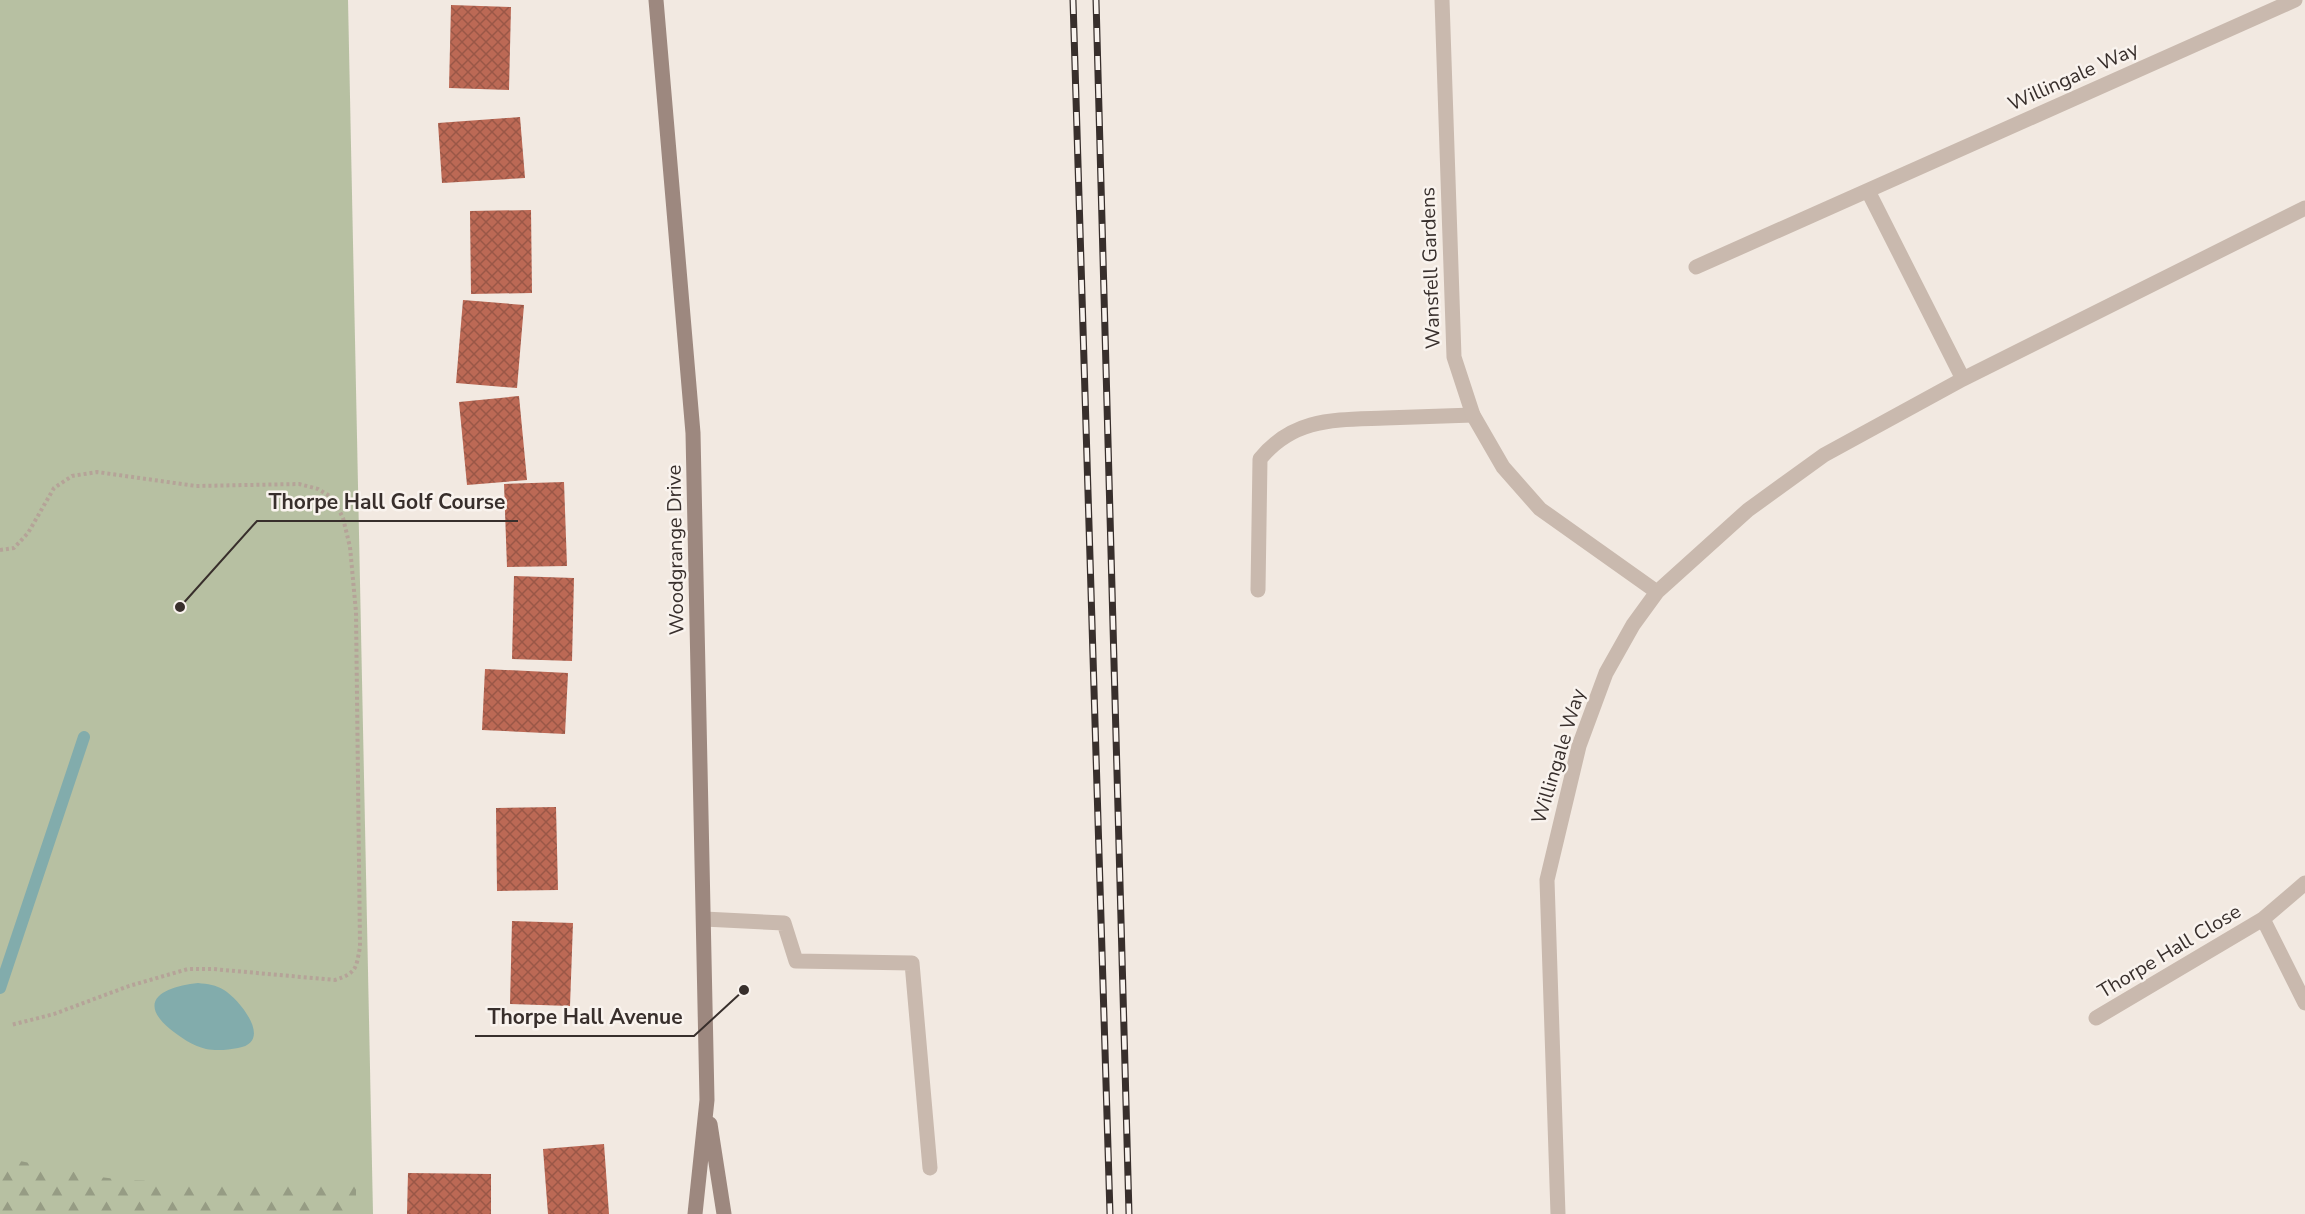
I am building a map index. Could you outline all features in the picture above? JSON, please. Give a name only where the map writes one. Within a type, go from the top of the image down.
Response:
[{"type":"street","name":"Woodgrange Drive","points":[[656,0],[693,433],[707,1100],[695,1214]]},
{"type":"street","name":"Wansfell Gardens","points":[[1442,0],[1454,357],[1473,415],[1503,467],[1540,509],[1658,592]]},
{"type":"street","name":"Willingale Way","points":[[1696,267],[2295,0]]},
{"type":"street","points":[[1868,191],[1963,379]]},
{"type":"street","name":"Willingale Way","points":[[1558,1214],[1547,880],[1579,746],[1606,673],[1633,625],[1658,592],[1748,510],[1824,455],[1963,379],[2305,208]]},
{"type":"street","points":[[1258,590],[1260,459],[1273,443],[1301,428],[1339,418],[1473,415]]},
{"type":"street","name":"Thorpe Hall Close","points":[[2096,1018],[2263,919],[2305,883]]},
{"type":"street","points":[[704,919],[784,923],[796,961],[912,963],[930,1168]]},
{"type":"street","name":"Thorpe Hall Close","points":[[2263,919],[2305,1003]]},
{"type":"street","name":"Woodgrange Drive","points":[[707,1100],[724,1214]]},
{"type":"path","points":[[0,550],[14,548],[28,533],[54,488],[72,476],[97,472],[196,486],[299,484],[318,489],[333,498],[343,518],[350,547],[356,612],[360,947],[355,970],[348,976],[335,980],[213,969],[188,969],[129,986],[54,1014],[11,1025]]},
{"type":"green space","points":[[0,0],[348,0],[373,1214],[0,1214]]},
{"type":"green space","points":[[0,1157],[124,1180],[356,1186],[356,1214],[0,1214]]},
{"type":"water","points":[[198,983],[221,988],[238,1002],[251,1020],[254,1030],[253,1038],[248,1044],[226,1050],[201,1048],[178,1035],[160,1019],[155,1010],[155,1002],[159,996],[176,987]]},
{"type":"building","points":[[451,5],[511,7],[509,90],[449,88]]},
{"type":"building","points":[[520,117],[525,178],[442,183],[438,123]]},
{"type":"building","points":[[531,210],[532,293],[471,294],[470,211]]},
{"type":"building","points":[[463,300],[524,305],[517,388],[456,383]]},
{"type":"building","points":[[519,396],[527,480],[467,485],[459,402]]},
{"type":"building","points":[[564,482],[567,566],[507,567],[504,484]]},
{"type":"building","points":[[514,576],[574,578],[572,661],[512,659]]},
{"type":"building","points":[[485,669],[568,673],[565,734],[482,730]]},
{"type":"building","points":[[556,807],[558,890],[497,891],[496,808]]},
{"type":"building","points":[[512,921],[573,923],[570,1006],[510,1004]]},
{"type":"building","points":[[604,1144],[609,1214],[548,1214],[543,1149]]},
{"type":"building","points":[[408,1173],[491,1174],[491,1214],[407,1214]]},
{"type":"waterway","points":[[0,988],[84,737]]},
{"type":"railway","points":[[1073,0],[1110,1214]]},
{"type":"railway","points":[[1096,0],[1129,1214]]},
{"type":"place","name":"Thorpe Hall Golf Course","points":[[180,607]]},
{"type":"place","name":"Thorpe Hall Avenue","points":[[744,990]]}]
